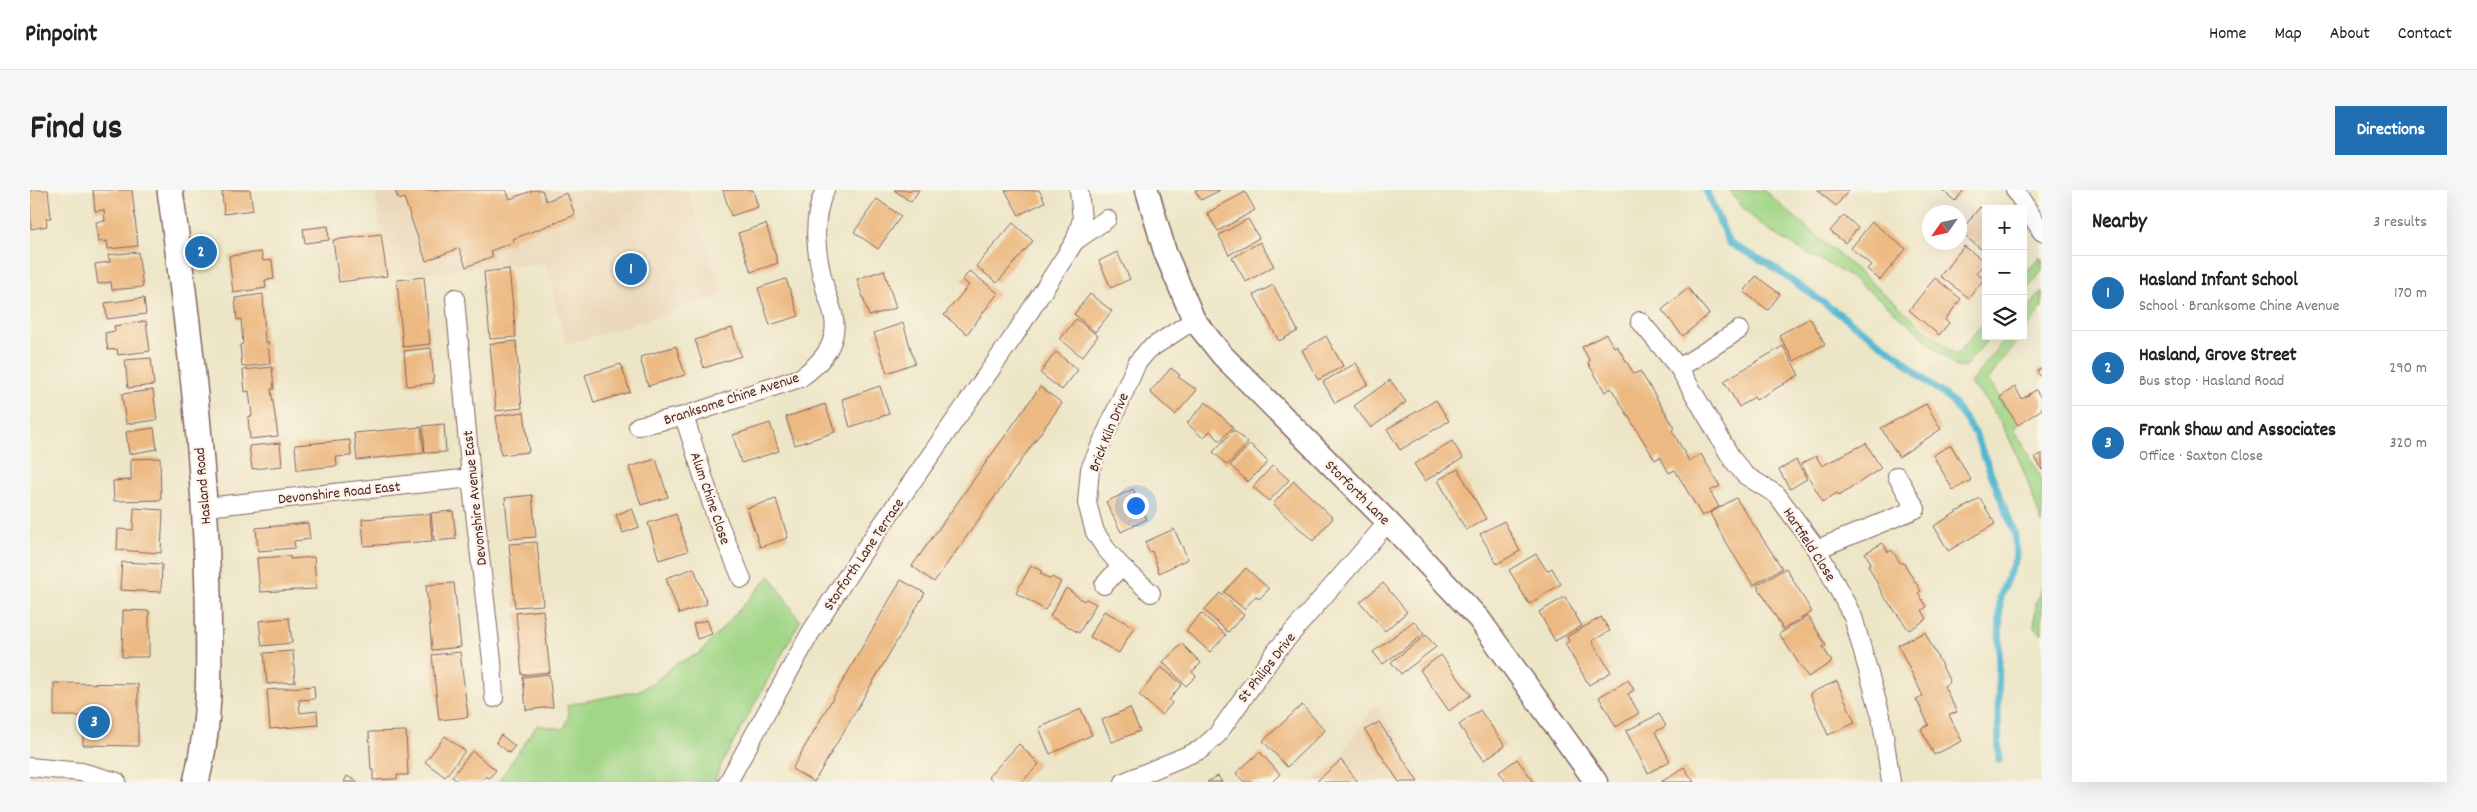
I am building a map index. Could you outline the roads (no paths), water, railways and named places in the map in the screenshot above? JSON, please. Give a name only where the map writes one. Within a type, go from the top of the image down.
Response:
[{"type":"main road","name":"Hasland Road","points":[[170,190],[206,507],[211,658],[205,747],[196,782]]},
{"type":"street","name":"Branksome Chine Avenue","points":[[638,426],[684,416],[800,378],[816,367],[829,349],[834,333],[834,314],[824,285],[816,243],[819,204],[825,190]]},
{"type":"street","points":[[1075,241],[1082,219],[1079,190]]},
{"type":"street","name":"Storforth Lane","points":[[1147,190],[1165,252],[1194,320],[1222,355],[1388,522],[1479,620],[1596,782]]},
{"type":"street","points":[[2015,190],[2042,232]]},
{"type":"street","points":[[1075,241],[1107,219]]},
{"type":"street","name":"Storforth Lane Terrace","points":[[728,782],[816,624],[867,546],[1014,336],[1075,241]]},
{"type":"street","name":"Devonshire Avenue East","points":[[455,298],[471,478],[492,661],[494,698]]},
{"type":"street","name":"Brick Kiln Drive","points":[[1151,593],[1122,566],[1095,532],[1087,503],[1090,469],[1136,363],[1148,350],[1194,320]]},
{"type":"street","name":"Hartfield Close","points":[[1640,321],[1679,368],[1736,465],[1745,475],[1776,495],[1816,549],[1853,617],[1881,716],[1891,782]]},
{"type":"street","points":[[1679,368],[1739,330]]},
{"type":"street","name":"Alum Chine Close","points":[[684,416],[716,517],[742,579]]},
{"type":"street","points":[[1816,549],[1916,509],[1897,476]]},
{"type":"street","name":"Devonshire Road East","points":[[206,507],[471,478]]},
{"type":"street","name":"St Philips Drive","points":[[1124,782],[1200,750],[1216,735],[1277,650],[1388,522]]},
{"type":"street","points":[[1104,585],[1122,566]]},
{"type":"street","points":[[30,767],[81,772],[117,782]]},
{"type":"waterway","points":[[1706,190],[1729,243],[1767,263],[1899,356],[1928,383],[1950,399],[1975,433],[2015,534],[2016,557],[2000,597],[1999,760]]},
{"type":"place","name":"Hasland, Grove Street","points":[[201,252]]},
{"type":"place","name":"Hasland Infant School","points":[[631,269]]},
{"type":"place","name":"Frank Shaw and Associates","points":[[94,722]]}]
